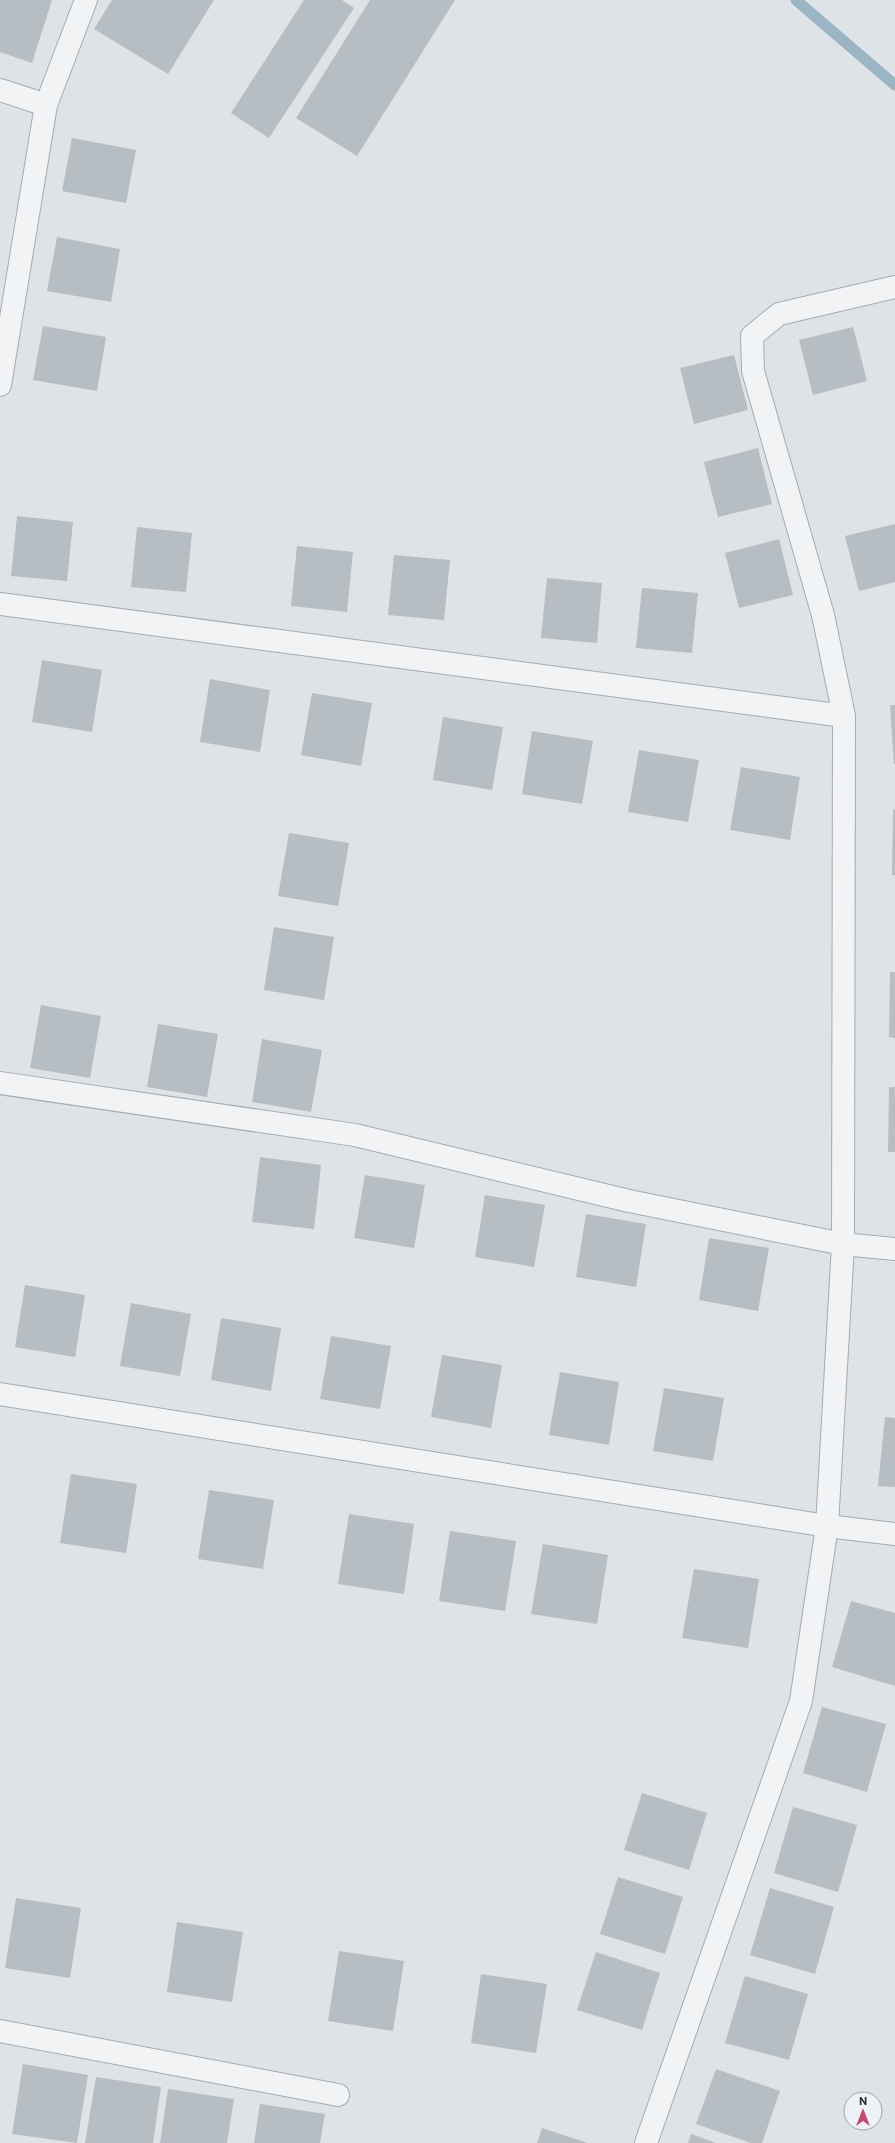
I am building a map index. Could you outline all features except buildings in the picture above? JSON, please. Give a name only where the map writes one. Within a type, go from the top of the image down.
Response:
[{"type":"street","points":[[0,385],[46,105],[86,0]]},
{"type":"street","points":[[0,90],[46,105]]},
{"type":"street","points":[[646,2143],[801,1701],[827,1526],[843,1244],[844,716],[823,615],[753,371],[752,336],[779,314],[895,287]]},
{"type":"street","points":[[0,604],[844,716]]},
{"type":"street","points":[[0,1083],[355,1135],[629,1201],[843,1244],[895,1249]]},
{"type":"street","points":[[0,1394],[827,1526],[895,1534]]},
{"type":"street","points":[[0,2032],[338,2095]]},
{"type":"waterway","points":[[796,0],[895,85]]}]
